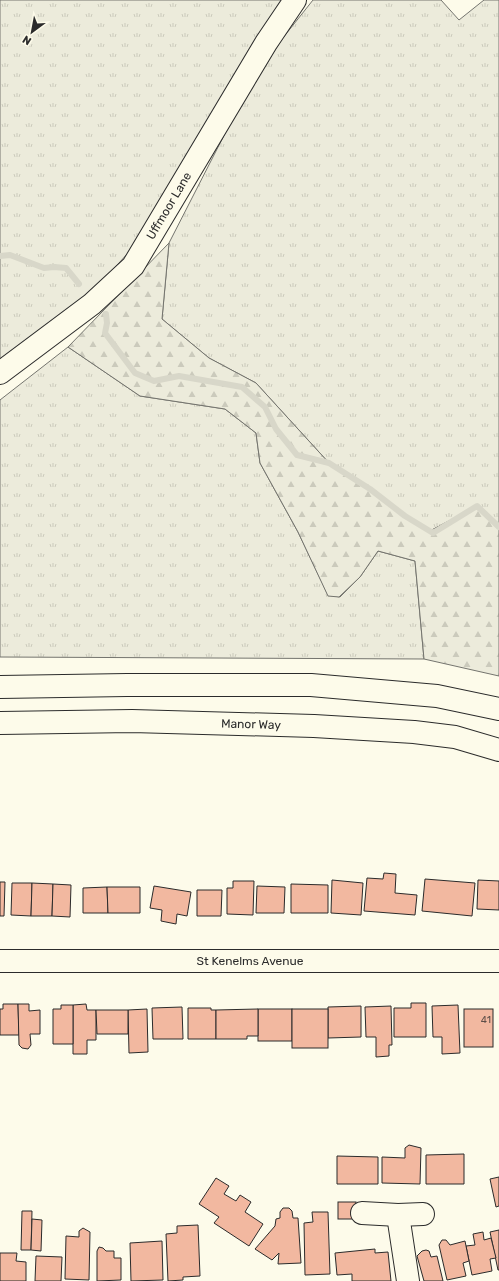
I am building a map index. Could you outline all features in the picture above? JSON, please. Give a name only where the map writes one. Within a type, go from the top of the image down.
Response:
[{"type":"main road","name":"Uffmoor Lane","points":[[0,373],[92,304],[133,266],[262,48],[295,0]]},
{"type":"main road","points":[[0,687],[311,685],[437,696],[499,709]]},
{"type":"main road","name":"Manor Way","points":[[0,723],[132,721],[322,726],[414,732],[455,737],[499,750]]},
{"type":"main road","name":"St Kenelms Avenue","points":[[0,961],[499,961]]},
{"type":"main road","points":[[362,1213],[398,1215],[423,1214]]},
{"type":"main road","points":[[398,1215],[408,1281]]},
{"type":"green space","points":[[0,0],[286,0],[259,34],[137,243],[92,293],[0,361]]},
{"type":"green space","points":[[313,0],[441,0],[459,20],[484,0],[499,0],[499,527],[477,506],[430,531],[405,516],[370,489],[329,463],[256,383],[209,358],[162,319],[169,243],[238,108],[282,39]]},
{"type":"green space","points":[[169,243],[162,319],[209,358],[256,383],[329,463],[370,489],[405,516],[430,531],[477,506],[499,527],[499,676],[424,659],[415,561],[378,551],[360,577],[339,597],[328,596],[298,532],[260,463],[256,433],[225,409],[140,396],[68,347]]},
{"type":"green space","points":[[68,347],[140,396],[225,409],[256,433],[260,463],[298,532],[328,595],[340,597],[360,577],[378,551],[415,561],[424,659],[0,657],[0,400]]},
{"type":"building","points":[[384,873],[396,874],[395,893],[417,895],[415,915],[364,911],[367,878],[383,879]]},
{"type":"building","points":[[425,879],[475,883],[472,916],[422,911]]},
{"type":"building","points":[[332,880],[363,883],[361,915],[331,913]]},
{"type":"building","points":[[478,880],[499,881],[499,910],[477,909]]},
{"type":"building","points":[[233,881],[254,881],[253,915],[227,914],[227,888],[233,888]]},
{"type":"building","points":[[0,882],[5,882],[4,916],[0,916]]},
{"type":"building","points":[[12,883],[32,883],[31,916],[11,915]]},
{"type":"building","points":[[32,883],[53,884],[52,916],[31,916]]},
{"type":"building","points":[[53,884],[71,885],[70,917],[52,916]]},
{"type":"building","points":[[291,884],[328,885],[328,913],[291,913]]},
{"type":"building","points":[[154,886],[191,892],[187,916],[177,914],[176,924],[161,921],[162,910],[150,908]]},
{"type":"building","points":[[257,886],[285,887],[284,913],[256,913]]},
{"type":"building","points":[[107,887],[108,913],[83,913],[83,888]]},
{"type":"building","points":[[107,887],[140,887],[140,913],[108,913]]},
{"type":"building","points":[[197,890],[222,890],[221,916],[197,916]]},
{"type":"building","points":[[411,1003],[426,1003],[426,1037],[394,1037],[394,1008],[411,1008]]},
{"type":"building","points":[[3,1004],[18,1004],[19,1035],[0,1035],[0,1009],[3,1009]]},
{"type":"building","points":[[18,1004],[29,1004],[29,1011],[40,1010],[40,1034],[30,1034],[31,1045],[28,1049],[22,1048],[19,1045]]},
{"type":"building","points":[[86,1004],[87,1010],[96,1010],[96,1040],[87,1040],[87,1054],[73,1054],[73,1005]]},
{"type":"building","points":[[61,1005],[73,1005],[73,1044],[53,1044],[53,1009],[61,1009]]},
{"type":"building","points":[[458,1005],[460,1053],[442,1054],[442,1037],[433,1037],[432,1006]]},
{"type":"building","points":[[361,1006],[361,1037],[328,1038],[328,1007]]},
{"type":"building","points":[[391,1006],[392,1045],[389,1045],[389,1056],[376,1057],[376,1037],[366,1037],[365,1007]]},
{"type":"building","points":[[182,1007],[183,1039],[153,1039],[152,1008]]},
{"type":"building","points":[[188,1008],[211,1008],[211,1010],[216,1010],[216,1039],[188,1039]]},
{"type":"building","points":[[147,1009],[148,1052],[129,1053],[128,1010]]},
{"type":"building","points":[[258,1009],[292,1009],[292,1041],[258,1041]]},
{"type":"building","points":[[258,1009],[258,1036],[247,1036],[247,1039],[216,1039],[216,1010]]},
{"type":"building","points":[[292,1009],[328,1009],[328,1048],[292,1048]]},
{"type":"building","points":[[464,1009],[493,1009],[493,1047],[464,1047]]},
{"type":"building","points":[[96,1010],[128,1010],[128,1034],[97,1034]]},
{"type":"building","points":[[409,1145],[421,1148],[420,1184],[382,1183],[382,1157],[405,1158],[405,1148]]},
{"type":"building","points":[[464,1154],[464,1184],[426,1184],[426,1155]]},
{"type":"building","points":[[337,1156],[378,1157],[378,1184],[337,1184]]},
{"type":"building","points":[[499,1177],[499,1206],[496,1207],[490,1179]]},
{"type":"building","points":[[216,1178],[229,1186],[224,1194],[236,1201],[240,1195],[251,1202],[245,1212],[263,1224],[249,1246],[214,1223],[219,1217],[199,1204]]},
{"type":"building","points":[[338,1202],[356,1202],[356,1219],[338,1219]]},
{"type":"building","points":[[283,1208],[289,1208],[292,1211],[293,1218],[298,1218],[301,1263],[278,1264],[279,1253],[272,1260],[255,1249],[275,1226],[276,1219],[280,1218],[280,1212]]},
{"type":"building","points":[[22,1211],[32,1211],[31,1250],[21,1250]]},
{"type":"building","points":[[312,1212],[328,1212],[330,1274],[305,1275],[304,1223],[313,1222]]},
{"type":"building","points":[[32,1219],[42,1220],[41,1251],[31,1250]]},
{"type":"building","points":[[198,1225],[200,1276],[183,1277],[183,1280],[168,1281],[166,1234],[177,1233],[177,1226]]},
{"type":"building","points":[[83,1228],[90,1232],[89,1280],[65,1279],[66,1236],[79,1237],[79,1231]]},
{"type":"building","points":[[499,1230],[499,1270],[498,1270],[490,1232]]},
{"type":"building","points":[[483,1232],[484,1240],[491,1238],[496,1258],[490,1259],[492,1271],[472,1275],[466,1246],[475,1245],[473,1234]]},
{"type":"building","points":[[442,1240],[446,1240],[450,1245],[465,1241],[469,1261],[463,1263],[466,1276],[447,1280],[439,1245]]},
{"type":"building","points":[[162,1241],[163,1280],[131,1281],[130,1243]]},
{"type":"building","points":[[99,1247],[106,1251],[114,1251],[114,1258],[121,1258],[121,1280],[97,1281],[97,1251]]},
{"type":"building","points":[[375,1249],[375,1253],[388,1252],[391,1281],[352,1281],[352,1274],[337,1275],[335,1253]]},
{"type":"building","points":[[422,1251],[429,1251],[431,1257],[437,1256],[443,1281],[424,1281],[417,1256]]},
{"type":"building","points":[[0,1253],[17,1253],[16,1261],[26,1262],[26,1281],[0,1281]]},
{"type":"building","points":[[36,1256],[62,1257],[61,1281],[35,1281]]},
{"type":"waterway","points":[[0,256],[10,255],[44,268],[66,268],[79,284]]},
{"type":"waterway","points":[[106,314],[107,323],[105,333],[135,373],[154,381],[179,376],[242,387],[265,407],[276,429],[297,455],[329,463],[370,489],[405,516],[433,533],[477,506],[499,527]]}]
